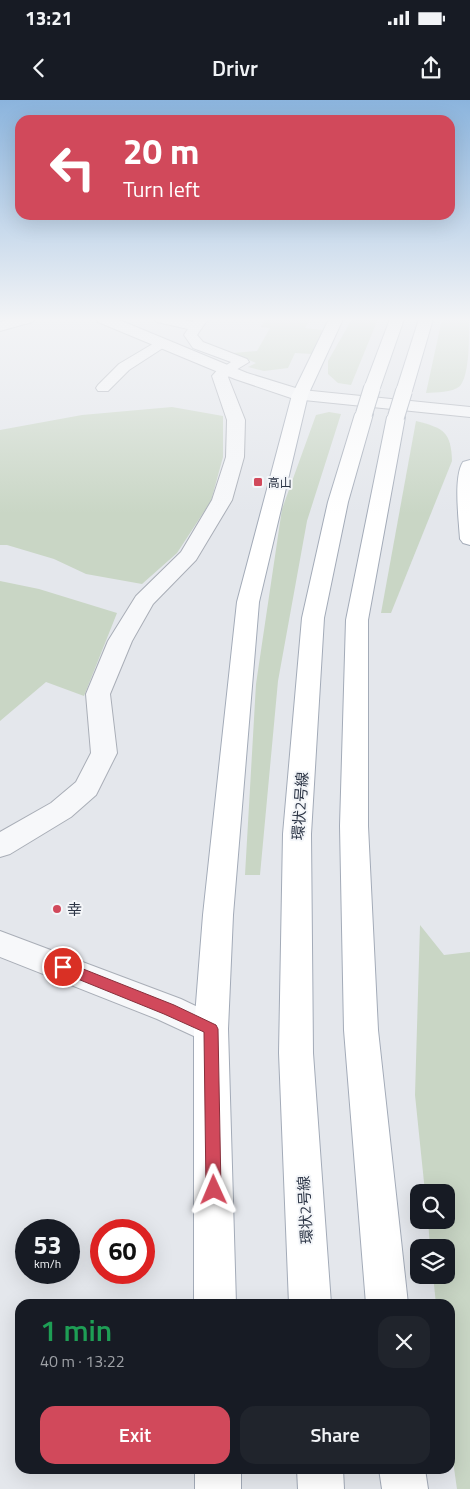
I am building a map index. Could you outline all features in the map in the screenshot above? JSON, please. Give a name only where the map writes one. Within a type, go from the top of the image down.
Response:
[{"type":"main road","points":[[215,1299],[211,1029],[218,915],[248,602],[300,395],[305,384]]},
{"type":"main road","name":"環状2号線","points":[[310,1299],[296,1053],[297,834],[313,618],[338,502],[374,384]]},
{"type":"main road","points":[[387,1299],[361,1030],[354,826],[357,620],[400,404],[406,384]]},
{"type":"main road","points":[[470,466],[467,494],[470,539]]},
{"type":"main road","points":[[218,1474],[218,1489]]},
{"type":"main road","points":[[320,1474],[321,1489]]},
{"type":"main road","points":[[402,1474],[404,1489]]},
{"type":"street","points":[[0,846],[61,810],[86,788],[104,753],[98,694],[120,642],[144,601],[189,556],[222,500],[235,457],[236,420],[223,384]]},
{"type":"street","points":[[267,384],[300,395],[470,412]]},
{"type":"street","points":[[0,944],[169,1009],[211,1029]]},
{"type":"lane","points":[[103,388],[107,384]]},
{"type":"green space","points":[[428,384],[461,384],[453,390],[426,393]]},
{"type":"green space","points":[[172,407],[223,416],[223,457],[211,501],[177,553],[142,584],[86,574],[54,559],[7,545],[0,545],[0,430],[82,415]]},
{"type":"green space","points":[[329,412],[341,414],[307,521],[278,681],[260,875],[245,875],[256,684],[282,509],[316,415]]},
{"type":"green space","points":[[416,421],[439,429],[448,437],[452,461],[391,613],[381,613]]},
{"type":"green space","points":[[0,581],[39,589],[117,613],[84,696],[46,682],[0,721]]},
{"type":"green space","points":[[420,925],[444,955],[470,952],[470,1489],[457,1489],[455,1474],[455,1299],[435,1299],[434,1284],[455,1284],[455,1239],[429,1239],[429,1229],[455,1229],[455,1184],[424,1184],[415,1095]]},
{"type":"place","name":"高山","points":[[258,482]]},
{"type":"place","name":"幸","points":[[57,909]]},
{"type":"route","points":[[63,967],[169,1009],[211,1029],[214,1190]]}]
